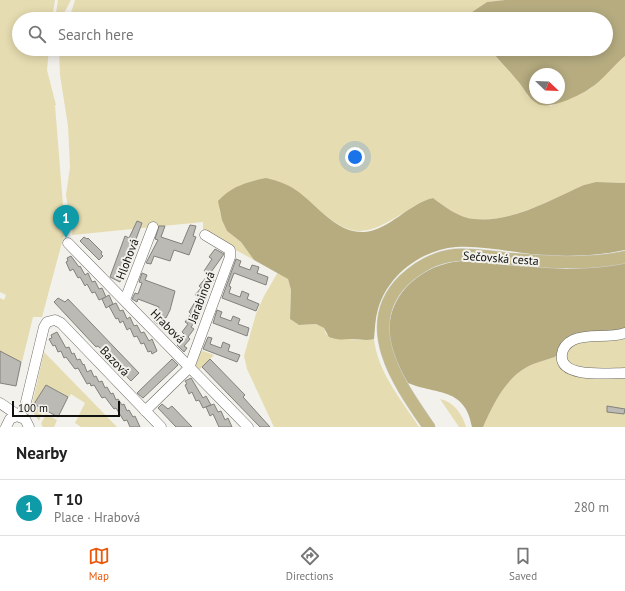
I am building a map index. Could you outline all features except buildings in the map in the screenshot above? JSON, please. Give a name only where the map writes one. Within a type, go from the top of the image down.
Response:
[{"type":"main road","name":"Sečovská cesta","points":[[429,427],[394,371],[386,353],[383,339],[383,325],[388,305],[397,288],[408,277],[434,260],[457,255],[571,262],[599,261],[625,257]]},
{"type":"street","name":"Hlohová","points":[[125,300],[152,227]]},
{"type":"street","name":"Jarabinová","points":[[145,411],[190,368],[230,256],[231,252],[227,248],[205,235]]},
{"type":"street","name":"Hrabová","points":[[68,243],[248,427]]},
{"type":"street","name":"Bazová","points":[[25,422],[26,406],[44,327],[47,322],[55,320],[61,323],[162,427]]},
{"type":"street","points":[[625,333],[611,337],[582,337],[575,339],[567,343],[563,349],[562,362],[566,367],[579,372],[625,373]]},
{"type":"street","points":[[1,405],[25,422]]},
{"type":"street","points":[[1,405],[5,423],[12,418],[25,422]]},
{"type":"shaded area","points":[[0,0],[55,0],[53,12],[12,12],[12,56],[48,56],[47,70],[56,105],[65,231],[42,317],[33,317],[22,362],[0,351],[0,298],[4,300],[6,295],[0,292]]},
{"type":"shaded area","points":[[58,0],[71,0],[65,12],[56,12]]},
{"type":"shaded area","points":[[75,0],[505,0],[487,2],[472,12],[71,12]]},
{"type":"shaded area","points":[[505,0],[625,0],[625,56],[594,86],[565,101],[565,68],[529,68],[529,97],[519,82],[495,56],[613,56],[613,12],[472,12],[487,2]]},
{"type":"shaded area","points":[[59,56],[496,56],[520,83],[529,96],[529,104],[546,104],[551,106],[556,104],[565,104],[565,100],[590,89],[625,56],[625,183],[596,182],[584,185],[516,214],[488,219],[473,219],[462,216],[433,198],[426,200],[392,220],[371,229],[362,231],[352,230],[342,226],[331,220],[319,210],[219,209],[227,231],[241,242],[254,260],[203,232],[203,222],[72,235],[73,224],[69,213],[66,195],[70,167],[68,126],[60,75]]},
{"type":"shaded area","points":[[538,104],[557,104],[549,105]]},
{"type":"shaded area","points":[[266,178],[275,180],[296,190],[329,218],[346,229],[365,232],[374,230],[391,222],[415,205],[433,198],[452,211],[468,218],[488,219],[517,214],[584,185],[596,182],[625,183],[625,250],[594,255],[562,256],[531,254],[477,247],[456,247],[430,253],[408,266],[389,285],[378,309],[374,339],[341,340],[329,337],[324,328],[316,324],[299,325],[290,319],[291,290],[288,279],[254,260],[241,242],[227,231],[222,220],[218,201],[240,185]]},
{"type":"shaded area","points":[[461,261],[569,269],[625,263],[625,329],[561,347],[557,356],[534,364],[519,372],[500,393],[483,427],[472,427],[468,414],[463,405],[456,399],[448,394],[408,383],[397,363],[390,341],[389,325],[393,310],[399,297],[408,286],[419,276],[432,269],[446,263]]},
{"type":"shaded area","points":[[278,272],[288,279],[291,290],[290,319],[299,325],[316,324],[324,328],[326,334],[356,340],[374,339],[376,351],[385,374],[419,427],[274,427],[247,369],[244,356],[256,314],[264,296]]},
{"type":"shaded area","points":[[625,336],[625,370],[571,367],[565,356],[573,342]]},
{"type":"shaded area","points":[[198,349],[214,355],[198,371],[196,371],[193,362]]},
{"type":"shaded area","points":[[44,352],[117,427],[81,427],[75,423],[85,403],[71,394],[69,397],[46,385],[34,404],[43,409],[39,421],[31,409]]},
{"type":"shaded area","points":[[557,356],[559,363],[625,376],[625,427],[483,427],[500,393],[512,378],[530,365]]},
{"type":"shaded area","points":[[440,399],[457,409],[466,427],[459,427]]},
{"type":"shaded area","points":[[46,414],[57,420],[54,427],[43,427],[41,424]]},
{"type":"place","name":"T 10","points":[[66,238]]}]
